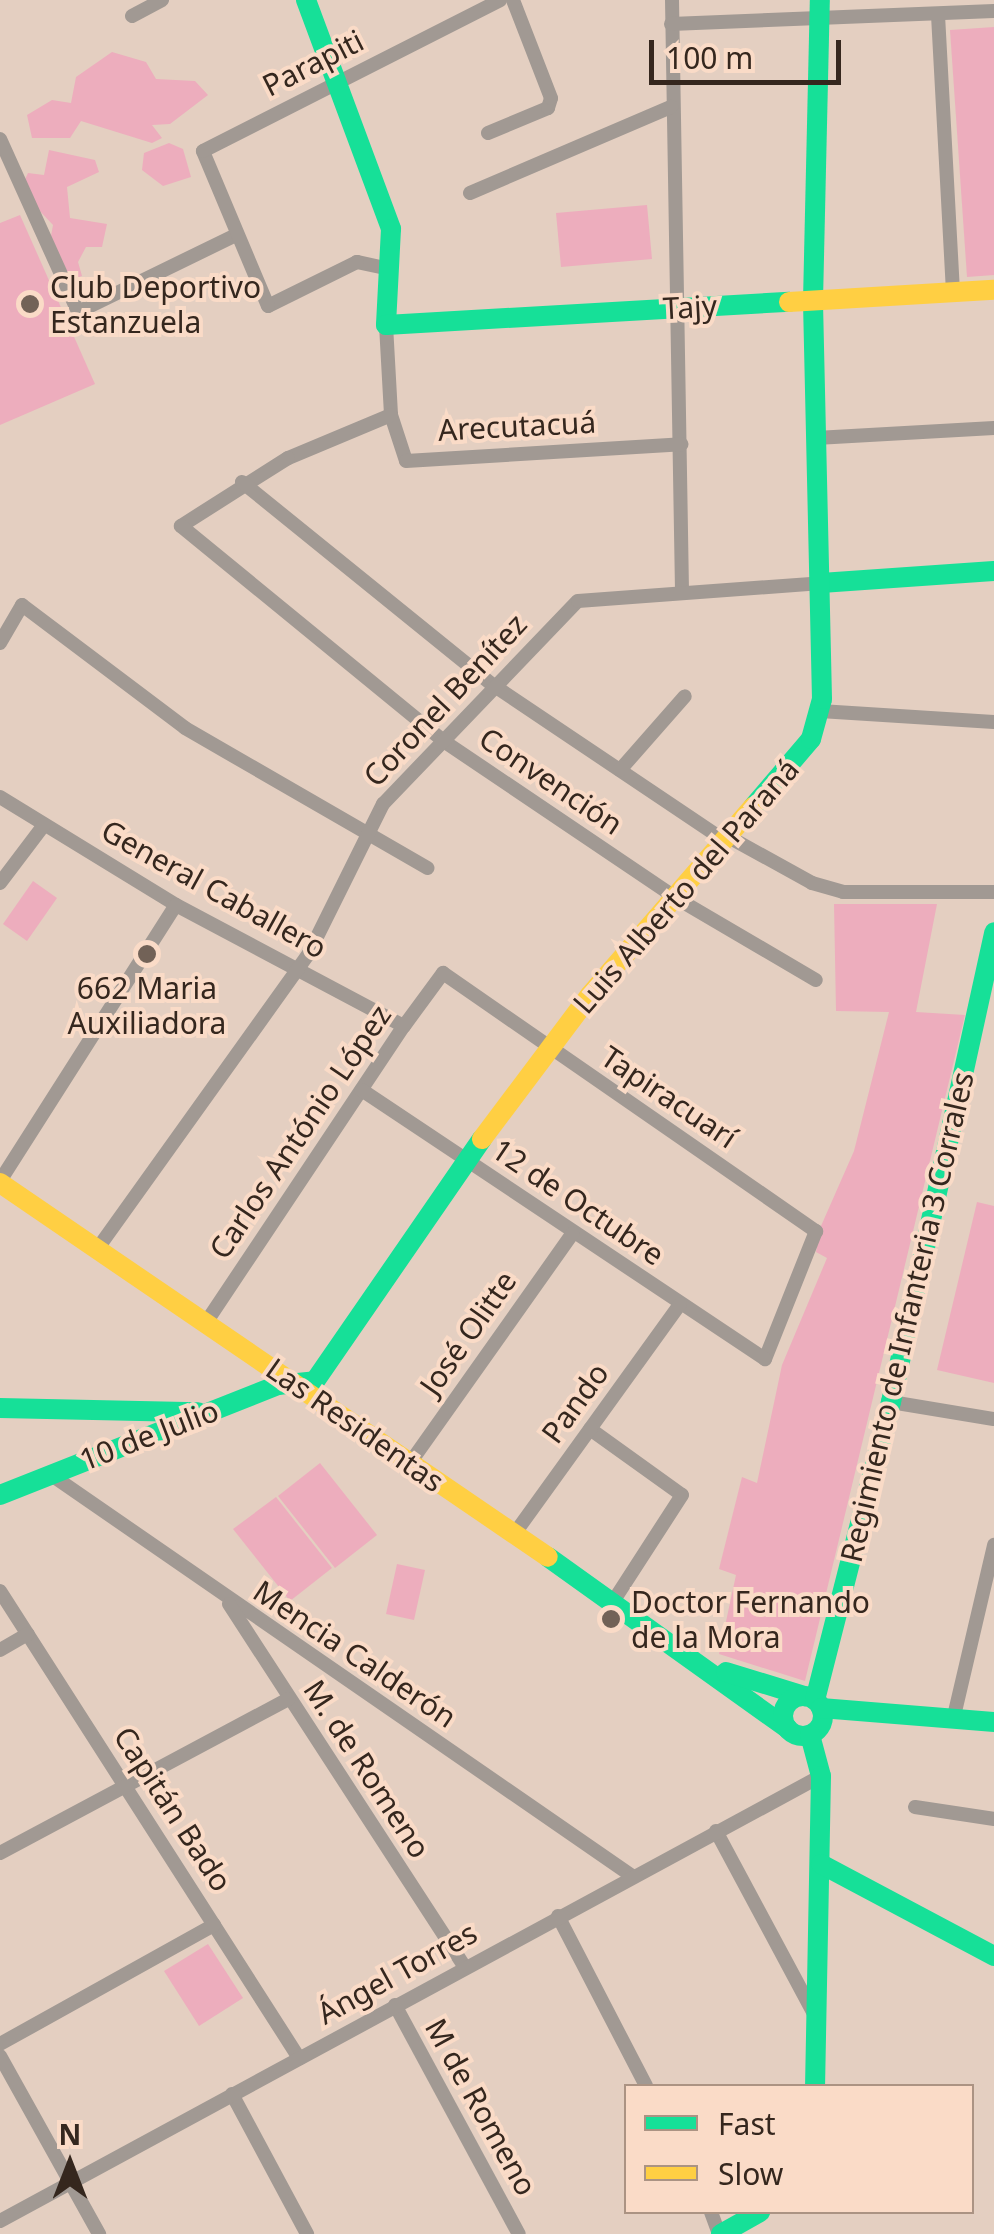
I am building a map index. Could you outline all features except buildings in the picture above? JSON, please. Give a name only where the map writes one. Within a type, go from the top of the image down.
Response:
[{"type":"main road","points":[[306,0],[391,228],[385,268],[386,325]]},
{"type":"main road","name":"Luis Alberto del Paraná","points":[[300,1384],[315,1381],[466,1159],[612,966],[800,756],[820,711],[813,301],[815,22],[820,0]]},
{"type":"main road","name":"Tajy","points":[[386,325],[994,290]]},
{"type":"main road","points":[[820,583],[994,570]]},
{"type":"main road","name":"Regimiento de Infanteria 3 Corrales","points":[[814,1702],[984,1021],[994,932]]},
{"type":"main road","name":"Las Residentas","points":[[0,1182],[710,1666],[788,1729]]},
{"type":"main road","name":"10 de Julio","points":[[0,1494],[278,1385],[300,1384]]},
{"type":"main road","points":[[0,1408],[209,1412]]},
{"type":"main road","name":"Las Residentas","points":[[710,1666],[814,1702],[994,1722]]},
{"type":"main road","points":[[814,1702],[822,1721],[810,1735],[788,1729],[784,1710],[814,1702]]},
{"type":"main road","points":[[810,1735],[821,1776],[814,2084]]},
{"type":"main road","points":[[821,1864],[994,1956]]},
{"type":"main road","points":[[721,2234],[756,2214]]},
{"type":"street","points":[[132,16],[162,0]]},
{"type":"street","name":"Parapiti","points":[[234,236],[204,149],[500,0]]},
{"type":"street","points":[[488,132],[548,108],[551,98],[513,0]]},
{"type":"street","points":[[672,0],[682,592]]},
{"type":"street","points":[[672,24],[815,22],[994,12]]},
{"type":"street","points":[[938,15],[953,294]]},
{"type":"street","points":[[470,193],[671,107]]},
{"type":"street","points":[[0,139],[78,312],[234,236],[268,306],[357,262],[385,268]]},
{"type":"street","points":[[386,325],[391,415],[242,482],[493,684],[726,838],[812,883],[843,892],[994,892]]},
{"type":"street","name":"Arecutacuá","points":[[391,415],[406,461],[682,444]]},
{"type":"street","points":[[816,438],[994,428]]},
{"type":"street","name":"Convención","points":[[242,482],[181,526],[442,740],[676,898],[816,980]]},
{"type":"street","name":"Coronel Benítez","points":[[98,1248],[299,968],[383,804],[493,684],[578,601],[820,583]]},
{"type":"street","points":[[0,643],[22,605],[185,728],[427,868]]},
{"type":"street","points":[[0,610],[16,621]]},
{"type":"street","points":[[620,770],[685,696]]},
{"type":"street","points":[[820,711],[994,722]]},
{"type":"street","name":"General Caballero","points":[[0,797],[176,905],[404,1026]]},
{"type":"street","points":[[0,883],[44,825]]},
{"type":"street","points":[[0,1182],[176,905]]},
{"type":"street","name":"Tapiracuarí","points":[[443,973],[816,1231],[765,1359]]},
{"type":"street","name":"Carlos António López","points":[[204,1324],[443,973]]},
{"type":"street","name":"12 de Octubre","points":[[361,1090],[765,1359]]},
{"type":"street","name":"José Olitte","points":[[410,1463],[572,1234]]},
{"type":"street","name":"Pando","points":[[516,1534],[680,1304]]},
{"type":"street","points":[[891,1402],[994,1419]]},
{"type":"street","points":[[590,1429],[682,1495],[614,1600]]},
{"type":"street","name":"Mencia Calderón","points":[[50,1474],[632,1876]]},
{"type":"street","points":[[954,1716],[994,1545]]},
{"type":"street","name":"Capitán Bado","points":[[0,1592],[298,2058]]},
{"type":"street","name":"M. de Romeno","points":[[226,1599],[288,1700],[465,1967]]},
{"type":"street","points":[[0,1650],[28,1634]]},
{"type":"street","points":[[0,1853],[288,1700]]},
{"type":"street","name":"Ángel Torres","points":[[0,2221],[821,1776]]},
{"type":"street","points":[[915,1807],[994,1820]]},
{"type":"street","points":[[716,1831],[818,2021]]},
{"type":"street","points":[[558,1916],[645,2084]]},
{"type":"street","points":[[0,2044],[214,1924]]},
{"type":"street","name":"M de Romeno","points":[[394,2006],[519,2234]]},
{"type":"street","points":[[0,2056],[99,2234]]},
{"type":"street","points":[[232,2094],[306,2234]]},
{"type":"shaded area","points":[[994,27],[994,275],[967,277],[950,30]]},
{"type":"shaded area","points":[[112,52],[146,62],[156,79],[195,81],[208,95],[170,124],[152,125],[162,138],[152,143],[81,121],[70,138],[32,138],[27,115],[52,100],[71,103],[76,77]]},
{"type":"shaded area","points":[[169,143],[183,149],[191,177],[163,186],[142,170],[144,153]]},
{"type":"shaded area","points":[[49,150],[95,160],[99,172],[67,187],[70,218],[107,224],[102,247],[86,247],[78,262],[82,276],[71,280],[51,236],[53,225],[20,190],[28,173],[44,175]]},
{"type":"shaded area","points":[[647,205],[652,259],[561,267],[556,213]]},
{"type":"shaded area","name":"Club Deportivo Estanzuela","points":[[20,215],[95,384],[0,425],[0,223]]},
{"type":"shaded area","points":[[33,881],[57,898],[27,941],[3,924]]},
{"type":"shaded area","points":[[834,904],[937,904],[916,1012],[965,1015],[805,1681],[719,1654],[736,1575],[719,1569],[742,1477],[757,1483],[782,1365],[827,1258],[816,1252],[821,1226],[854,1151],[889,1012],[836,1011]]},
{"type":"shaded area","points":[[977,1202],[994,1206],[994,1383],[937,1370]]},
{"type":"shaded area","points":[[320,1463],[377,1535],[335,1568],[278,1496]]},
{"type":"shaded area","points":[[276,1497],[332,1568],[290,1601],[233,1529]]},
{"type":"shaded area","points":[[397,1564],[425,1570],[414,1620],[386,1614]]},
{"type":"shaded area","points":[[208,1944],[243,1998],[199,2026],[164,1971]]},
{"type":"traffic: fast","points":[[306,0],[391,229],[386,325],[789,302]]},
{"type":"traffic: fast","points":[[753,807],[811,739],[822,699],[813,301],[820,0]]},
{"type":"traffic: fast","points":[[821,583],[994,571]]},
{"type":"traffic: fast","points":[[815,1700],[891,1402],[994,932]]},
{"type":"traffic: fast","points":[[0,1495],[278,1385],[315,1381],[482,1139]]},
{"type":"traffic: fast","points":[[0,1408],[198,1412]]},
{"type":"traffic: fast","points":[[548,1557],[788,1729]]},
{"type":"traffic: fast","points":[[726,1672],[804,1696]]},
{"type":"traffic: fast","points":[[803,1696],[817,1702],[823,1716],[817,1730],[803,1736],[789,1730],[783,1716],[789,1702],[803,1696]]},
{"type":"traffic: fast","points":[[821,1708],[994,1722]]},
{"type":"traffic: fast","points":[[810,1735],[821,1776],[815,2084]]},
{"type":"traffic: fast","points":[[821,1864],[994,1956]]},
{"type":"traffic: fast","points":[[721,2234],[756,2214]]},
{"type":"traffic: slow","points":[[789,302],[994,290]]},
{"type":"traffic: slow","points":[[482,1139],[590,995],[753,807]]},
{"type":"traffic: slow","points":[[0,1183],[548,1557]]},
{"type":"place","name":"Club Deportivo Estanzuela","points":[[30,304]]},
{"type":"place","name":"662 Maria Auxiliadora","points":[[147,954]]},
{"type":"place","name":"Doctor Fernando de la Mora","points":[[611,1619]]}]
